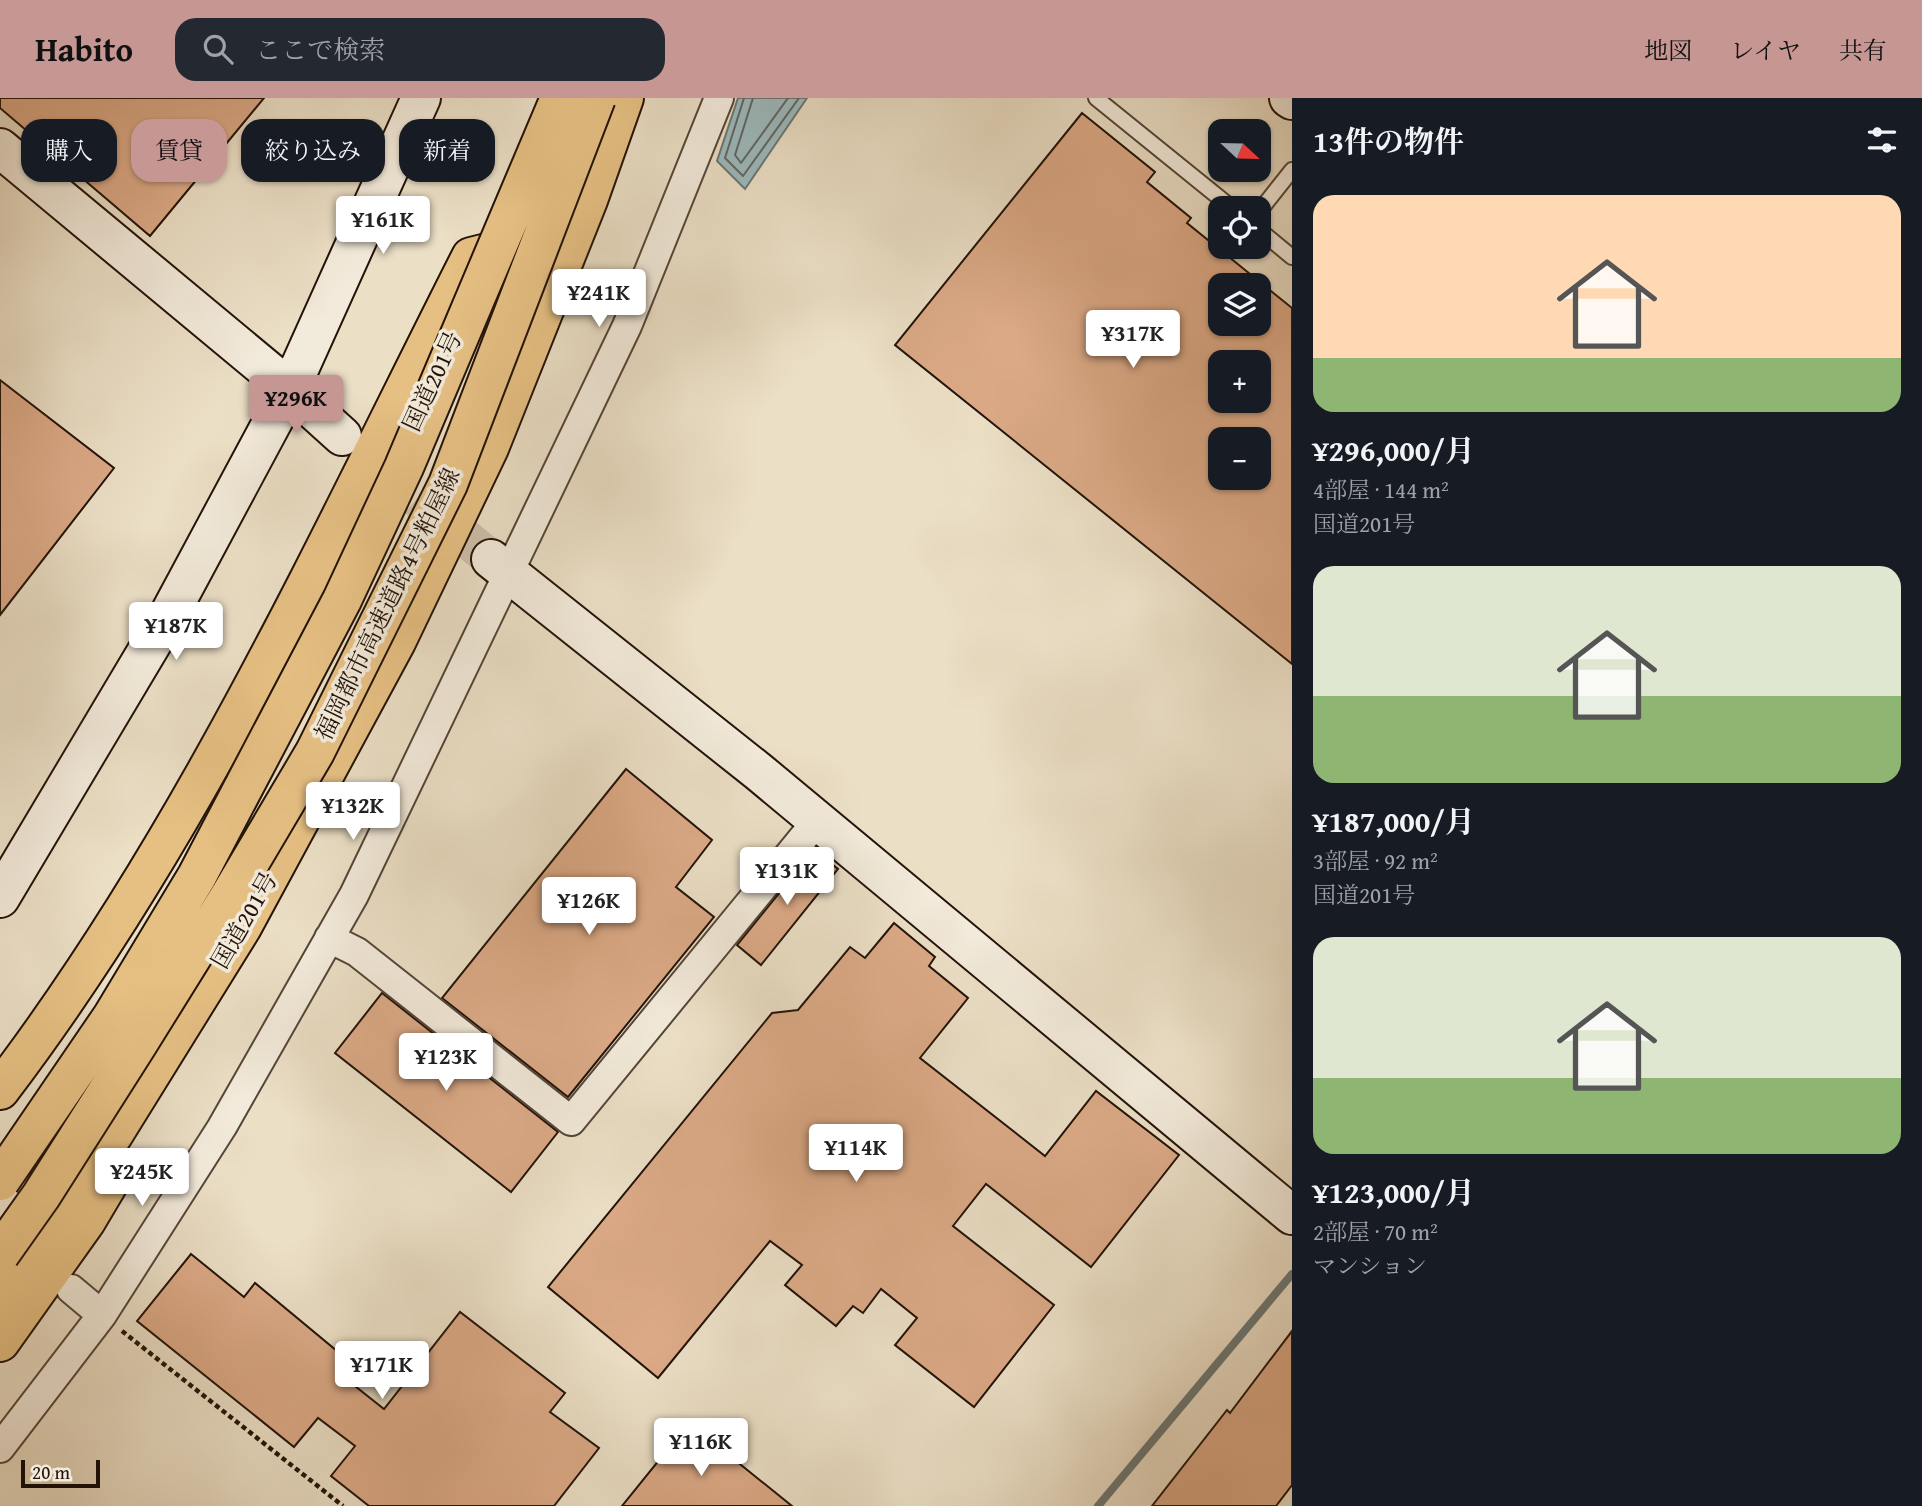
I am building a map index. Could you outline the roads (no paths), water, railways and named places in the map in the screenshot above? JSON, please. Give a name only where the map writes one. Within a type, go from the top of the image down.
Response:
[{"type":"highway","name":"国道201号","points":[[0,1162],[163,917],[339,584],[491,252],[548,98]]},
{"type":"highway","name":"福岡都市高速道路4号粕屋線","points":[[0,1181],[112,1017],[197,876],[342,600],[404,467],[530,175],[560,98]]},
{"type":"highway","name":"福岡都市高速道路4号粕屋線","points":[[0,1254],[41,1196],[166,998],[315,752],[448,484],[596,98]]},
{"type":"highway","name":"国道201号","points":[[0,1292],[113,1135],[242,927],[396,642],[489,448],[588,200],[624,98]]},
{"type":"highway","points":[[0,1090],[53,1020],[164,847],[315,571],[471,257],[491,252]]},
{"type":"highway","points":[[0,1342],[86,1221],[246,960],[396,642]]},
{"type":"street","points":[[0,898],[171,611],[290,389],[421,98]]},
{"type":"street","points":[[0,1448],[102,1315],[222,1127],[354,895],[501,566],[627,326],[719,98]]},
{"type":"street","points":[[0,148],[290,389],[342,436]]},
{"type":"street","points":[[501,566],[817,821],[1292,1215]]},
{"type":"street","points":[[329,939],[357,953],[571,1121],[817,821]]},
{"type":"street","points":[[71,1289],[102,1315]]},
{"type":"lane","points":[[1096,98],[1217,196]]},
{"type":"lane","points":[[1271,197],[1292,170]]},
{"type":"lane","points":[[1271,240],[1292,257]]},
{"type":"water","points":[[738,98],[807,98],[745,189],[717,161]]},
{"type":"waterway","points":[[1098,1506],[1292,1274]]},
{"type":"tunnel","points":[[373,462],[491,559]]}]
